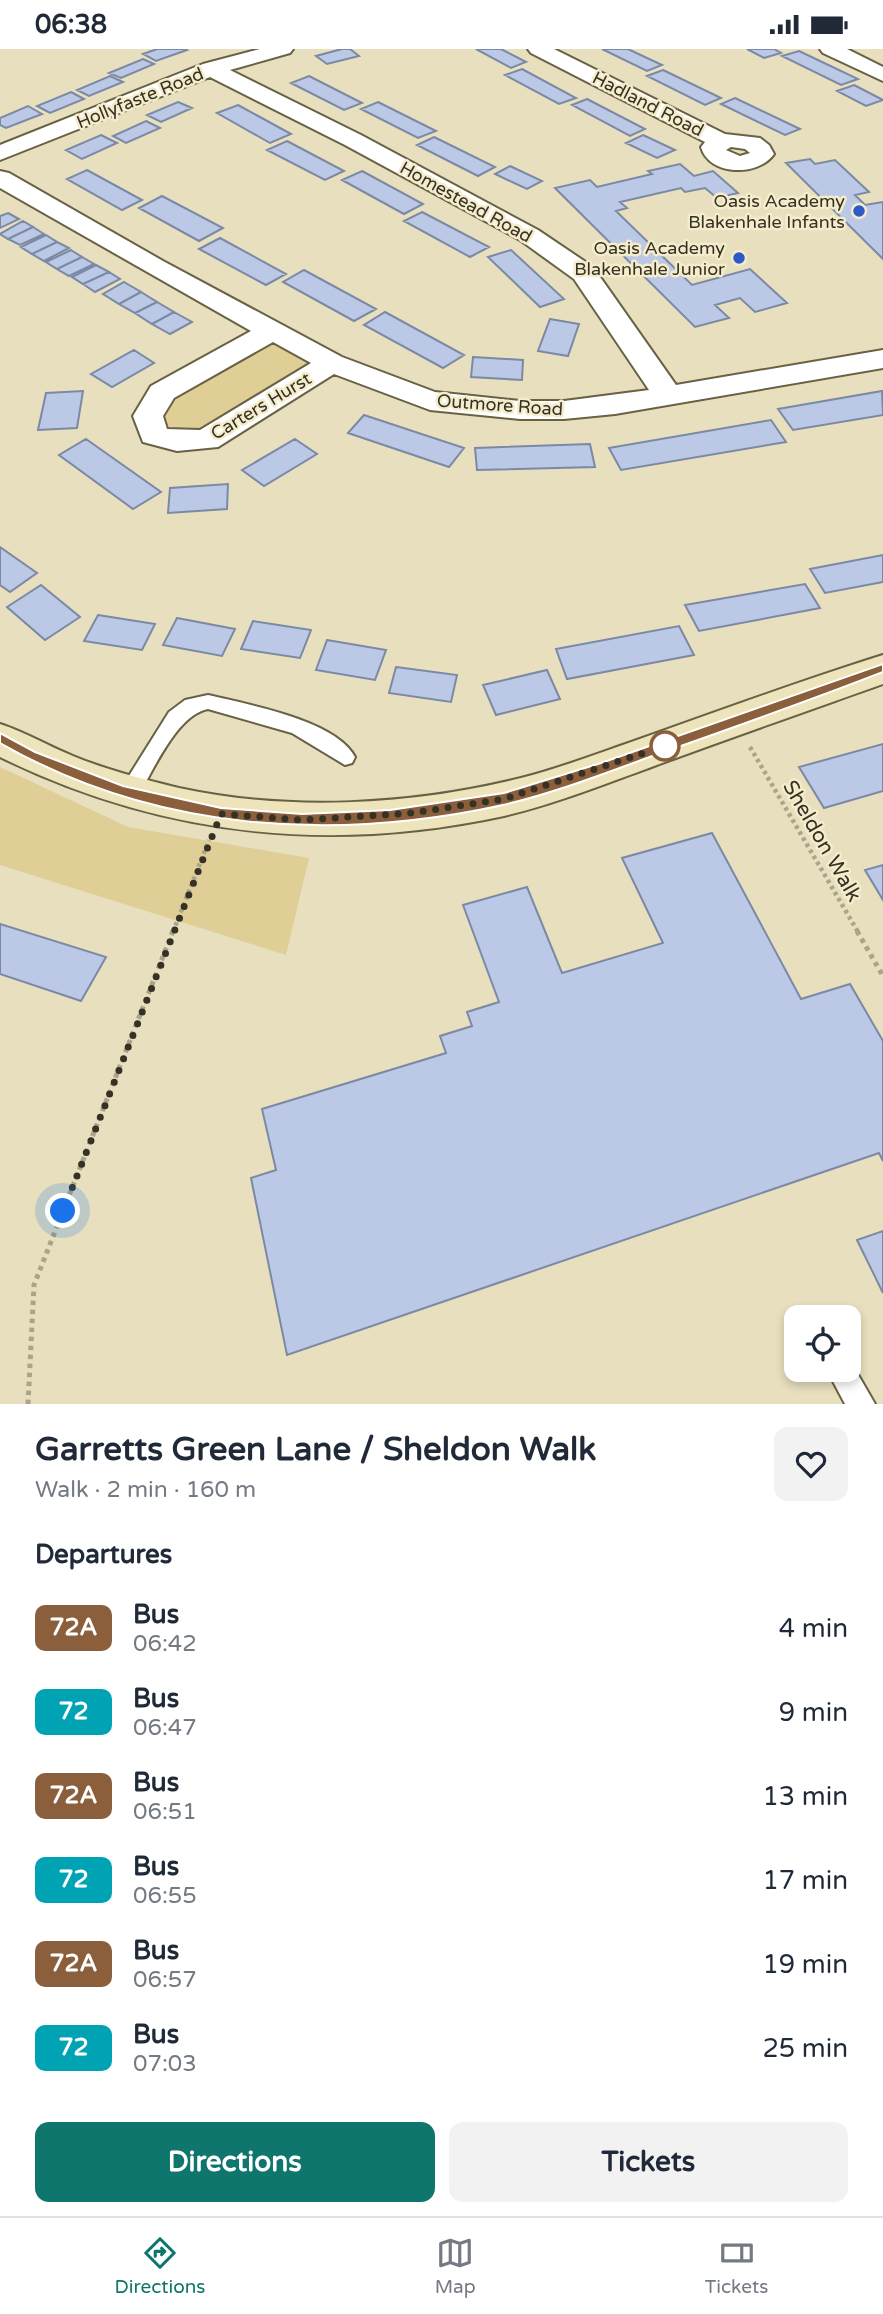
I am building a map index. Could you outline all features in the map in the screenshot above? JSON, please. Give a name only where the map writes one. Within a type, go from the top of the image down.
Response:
[{"type":"street","name":"Hollyfaste Road","points":[[0,153],[211,69],[283,49]]},
{"type":"street","name":"Hadland Road","points":[[538,49],[721,141]]},
{"type":"street","points":[[830,49],[883,75]]},
{"type":"street","name":"Homestead Road","points":[[211,69],[353,140],[518,229],[584,273],[668,396]]},
{"type":"street","name":"Outmore Road","points":[[0,178],[154,267],[332,363],[430,401],[494,408],[564,410],[668,396],[883,359]]},
{"type":"street","name":"Carters Hurst","points":[[274,330],[162,392],[148,416],[154,435],[177,441],[207,440],[332,363]]},
{"type":"street","points":[[0,739],[30,755],[129,793],[221,814],[302,820],[390,816],[504,799],[603,768],[883,669]]},
{"type":"lane","points":[[129,793],[176,717],[192,705],[200,703],[208,702],[307,728],[331,743],[345,757]]},
{"type":"lane","points":[[848,1382],[861,1404]]},
{"type":"path","name":"Sheldon Walk","points":[[734,722],[883,976]]},
{"type":"path","points":[[28,1404],[34,1285],[221,814]]},
{"type":"shaded area","points":[[274,330],[332,363],[207,440],[154,435],[162,392]]},
{"type":"shaded area","points":[[0,767],[128,827],[309,858],[286,955],[0,865]]},
{"type":"building","points":[[157,49],[187,50],[156,61],[143,54]]},
{"type":"building","points":[[350,49],[359,56],[327,64],[316,56]]},
{"type":"building","points":[[476,49],[501,49],[526,62],[511,68]]},
{"type":"building","points":[[602,49],[628,49],[662,65],[647,71]]},
{"type":"building","points":[[747,49],[774,49],[781,53],[764,58]]},
{"type":"building","points":[[799,51],[858,79],[841,85],[782,56]]},
{"type":"building","points":[[143,59],[154,64],[121,78],[109,73]]},
{"type":"building","points":[[522,69],[576,98],[559,104],[505,75]]},
{"type":"building","points":[[663,70],[721,98],[705,105],[647,76]]},
{"type":"building","points":[[110,76],[123,82],[89,96],[77,90]]},
{"type":"building","points":[[309,76],[362,103],[344,110],[291,83]]},
{"type":"building","points":[[854,85],[883,100],[866,106],[837,91]]},
{"type":"building","points":[[71,92],[84,99],[50,113],[37,106]]},
{"type":"building","points":[[735,98],[800,129],[785,135],[721,104]]},
{"type":"building","points":[[587,99],[645,129],[630,136],[572,105]]},
{"type":"building","points":[[178,102],[192,108],[161,122],[147,115]]},
{"type":"building","points":[[378,102],[436,131],[418,138],[361,109]]},
{"type":"building","points":[[238,105],[291,134],[270,143],[217,113]]},
{"type":"building","points":[[28,106],[42,114],[6,128],[0,125],[0,118]]},
{"type":"building","points":[[146,121],[160,128],[126,143],[113,136]]},
{"type":"building","points":[[101,135],[117,143],[82,159],[66,150]]},
{"type":"building","points":[[643,135],[675,150],[657,158],[626,143]]},
{"type":"building","points":[[434,137],[495,167],[478,176],[417,145]]},
{"type":"building","points":[[287,141],[344,171],[325,180],[267,150]]},
{"type":"building","points":[[810,159],[815,164],[835,160],[869,192],[855,195],[865,205],[883,202],[883,259],[786,163]]},
{"type":"building","points":[[680,164],[694,176],[713,171],[738,193],[717,198],[705,188],[685,192],[681,188],[620,202],[627,208],[616,211],[692,285],[750,269],[787,303],[755,312],[740,298],[715,305],[729,318],[695,327],[555,188],[590,180],[597,187],[652,174],[648,171]]},
{"type":"building","points":[[510,166],[542,181],[527,189],[495,174]]},
{"type":"building","points":[[87,170],[142,200],[122,210],[67,179]]},
{"type":"building","points":[[362,171],[423,204],[404,214],[342,180]]},
{"type":"building","points":[[162,196],[223,228],[199,241],[139,208]]},
{"type":"building","points":[[422,212],[489,247],[470,257],[404,221]]},
{"type":"building","points":[[8,213],[19,219],[0,228],[0,216]]},
{"type":"building","points":[[23,221],[33,227],[8,239],[0,234]]},
{"type":"building","points":[[33,227],[44,234],[20,245],[8,239]]},
{"type":"building","points":[[46,235],[57,242],[32,254],[21,247]]},
{"type":"building","points":[[220,238],[286,274],[266,285],[199,249]]},
{"type":"building","points":[[57,242],[69,248],[44,261],[32,254]]},
{"type":"building","points":[[71,250],[82,257],[57,269],[46,262]]},
{"type":"building","points":[[511,250],[564,299],[540,307],[488,257]]},
{"type":"building","points":[[82,257],[94,264],[69,276],[57,269]]},
{"type":"building","points":[[96,265],[109,272],[83,284],[72,277]]},
{"type":"building","points":[[304,270],[376,309],[354,321],[283,282]]},
{"type":"building","points":[[109,272],[120,279],[95,292],[83,284]]},
{"type":"building","points":[[124,282],[141,292],[119,304],[103,294]]},
{"type":"building","points":[[141,292],[157,302],[135,313],[119,304]]},
{"type":"building","points":[[157,302],[174,312],[152,324],[135,313]]},
{"type":"building","points":[[174,312],[192,322],[170,334],[152,324]]},
{"type":"building","points":[[385,312],[464,355],[443,368],[364,325]]},
{"type":"building","points":[[550,319],[579,324],[568,356],[538,351]]},
{"type":"building","points":[[134,350],[154,363],[112,387],[91,374]]},
{"type":"building","points":[[473,357],[523,360],[522,380],[471,377]]},
{"type":"building","points":[[83,391],[77,428],[38,430],[46,393]]},
{"type":"building","points":[[882,391],[883,415],[793,430],[778,409]]},
{"type":"building","points":[[364,415],[464,448],[449,467],[348,433]]},
{"type":"building","points":[[771,420],[786,442],[621,470],[609,448]]},
{"type":"building","points":[[86,439],[161,492],[133,509],[59,455]]},
{"type":"building","points":[[295,439],[317,454],[264,486],[242,470]]},
{"type":"building","points":[[590,444],[595,467],[477,470],[475,448]]},
{"type":"building","points":[[228,484],[227,509],[168,513],[170,488]]},
{"type":"building","points":[[0,547],[37,573],[10,592],[0,585]]},
{"type":"building","points":[[883,555],[883,582],[825,593],[810,569]]},
{"type":"building","points":[[805,584],[820,608],[699,631],[685,605]]},
{"type":"building","points":[[41,585],[80,617],[45,640],[7,607]]},
{"type":"building","points":[[98,615],[155,624],[142,650],[84,641]]},
{"type":"building","points":[[177,618],[235,629],[222,656],[163,645]]},
{"type":"building","points":[[253,621],[311,630],[300,658],[241,649]]},
{"type":"building","points":[[679,626],[694,655],[567,679],[556,649]]},
{"type":"building","points":[[327,640],[386,650],[375,680],[316,670]]},
{"type":"building","points":[[396,667],[457,675],[451,702],[389,693]]},
{"type":"building","points":[[547,670],[560,699],[496,715],[483,685]]},
{"type":"building","points":[[883,744],[883,791],[824,808],[799,767]]},
{"type":"building","points":[[712,833],[801,999],[850,984],[883,1041],[883,1161],[879,1153],[287,1355],[251,1178],[276,1170],[262,1109],[446,1053],[440,1036],[472,1026],[467,1012],[499,1002],[463,905],[527,887],[562,973],[663,943],[622,858]]},
{"type":"building","points":[[883,865],[883,900],[865,870]]},
{"type":"building","points":[[0,924],[106,957],[81,1001],[0,974]]},
{"type":"building","points":[[883,1231],[883,1293],[857,1240]]},
{"type":"bus line","name":"72A","points":[[0,739],[30,755],[121,791],[221,814],[302,820],[390,816],[504,799],[603,768],[883,669]]},
{"type":"place","name":"Oasis Academy Blakenhale Infants","points":[[859,211]]},
{"type":"place","name":"Oasis Academy Blakenhale Junior","points":[[739,258]]},
{"type":"route","points":[[63,1211],[197,867],[221,814],[302,820],[390,816],[504,799],[665,746]]}]
